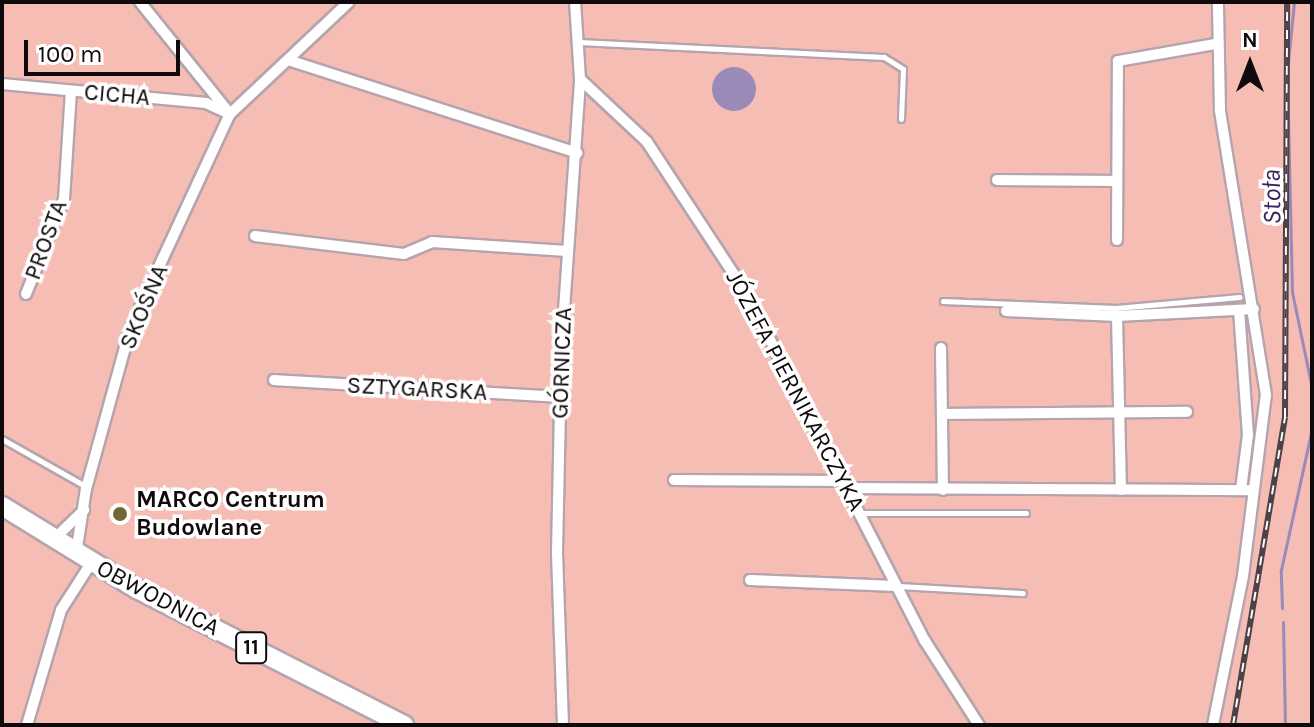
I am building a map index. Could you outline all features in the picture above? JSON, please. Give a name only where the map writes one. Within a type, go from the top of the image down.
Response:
[{"type":"highway","name":"OBWODNICA","points":[[2,506],[84,558],[404,725]]},
{"type":"street","points":[[140,2],[230,114],[349,2]]},
{"type":"street","name":"GÓRNICZA","points":[[563,725],[560,397],[580,79],[575,2]]},
{"type":"street","points":[[1213,725],[1266,395],[1254,309],[1232,203],[1215,44],[1218,2]]},
{"type":"street","points":[[1117,240],[1118,61],[1215,44]]},
{"type":"street","points":[[288,60],[577,153]]},
{"type":"street","name":"JÓZEFA PIERNIKARCZYKA","points":[[580,79],[647,142],[745,291],[896,586],[979,725]]},
{"type":"street","name":"CICHA","points":[[2,84],[206,103],[230,114]]},
{"type":"street","name":"PROSTA","points":[[26,294],[64,199],[71,91]]},
{"type":"street","name":"SKOŚNA","points":[[27,725],[61,610],[84,558],[87,487],[130,329],[230,114]]},
{"type":"street","points":[[997,180],[1117,181]]},
{"type":"street","points":[[255,236],[404,254],[432,242],[567,251]]},
{"type":"street","points":[[1006,311],[1254,309]]},
{"type":"street","points":[[1239,310],[1248,435],[1241,490]]},
{"type":"street","points":[[1117,312],[1121,490]]},
{"type":"street","points":[[941,348],[943,490]]},
{"type":"street","name":"SZTYGARSKA","points":[[274,380],[560,397]]},
{"type":"street","points":[[942,414],[1120,416],[1187,412]]},
{"type":"street","points":[[674,480],[943,490],[1253,490]]},
{"type":"street","points":[[54,540],[84,510]]},
{"type":"street","points":[[750,580],[896,586]]},
{"type":"lane","points":[[578,42],[884,57],[903,69],[901,119]]},
{"type":"lane","points":[[943,301],[1117,312],[1240,297]]},
{"type":"lane","points":[[2,439],[87,487]]},
{"type":"lane","points":[[859,513],[1026,513]]},
{"type":"lane","points":[[896,586],[1023,593]]},
{"type":"shaded area","points":[[2,2],[1312,2],[1312,725],[2,725]]},
{"type":"shaded area","points":[[734,67],[750,73],[756,89],[750,105],[734,111],[718,105],[712,89],[718,73]]},
{"type":"waterway","name":"Stoła","points":[[1294,2],[1287,72],[1292,292],[1312,389]]},
{"type":"waterway","name":"Stoła","points":[[1282,608],[1281,570],[1312,428]]},
{"type":"waterway","name":"Stoła","points":[[1283,622],[1285,725]]},
{"type":"railway","points":[[1233,725],[1285,417],[1287,2]]},
{"type":"place","name":"MARCO Centrum Budowlane","points":[[120,514]]}]
